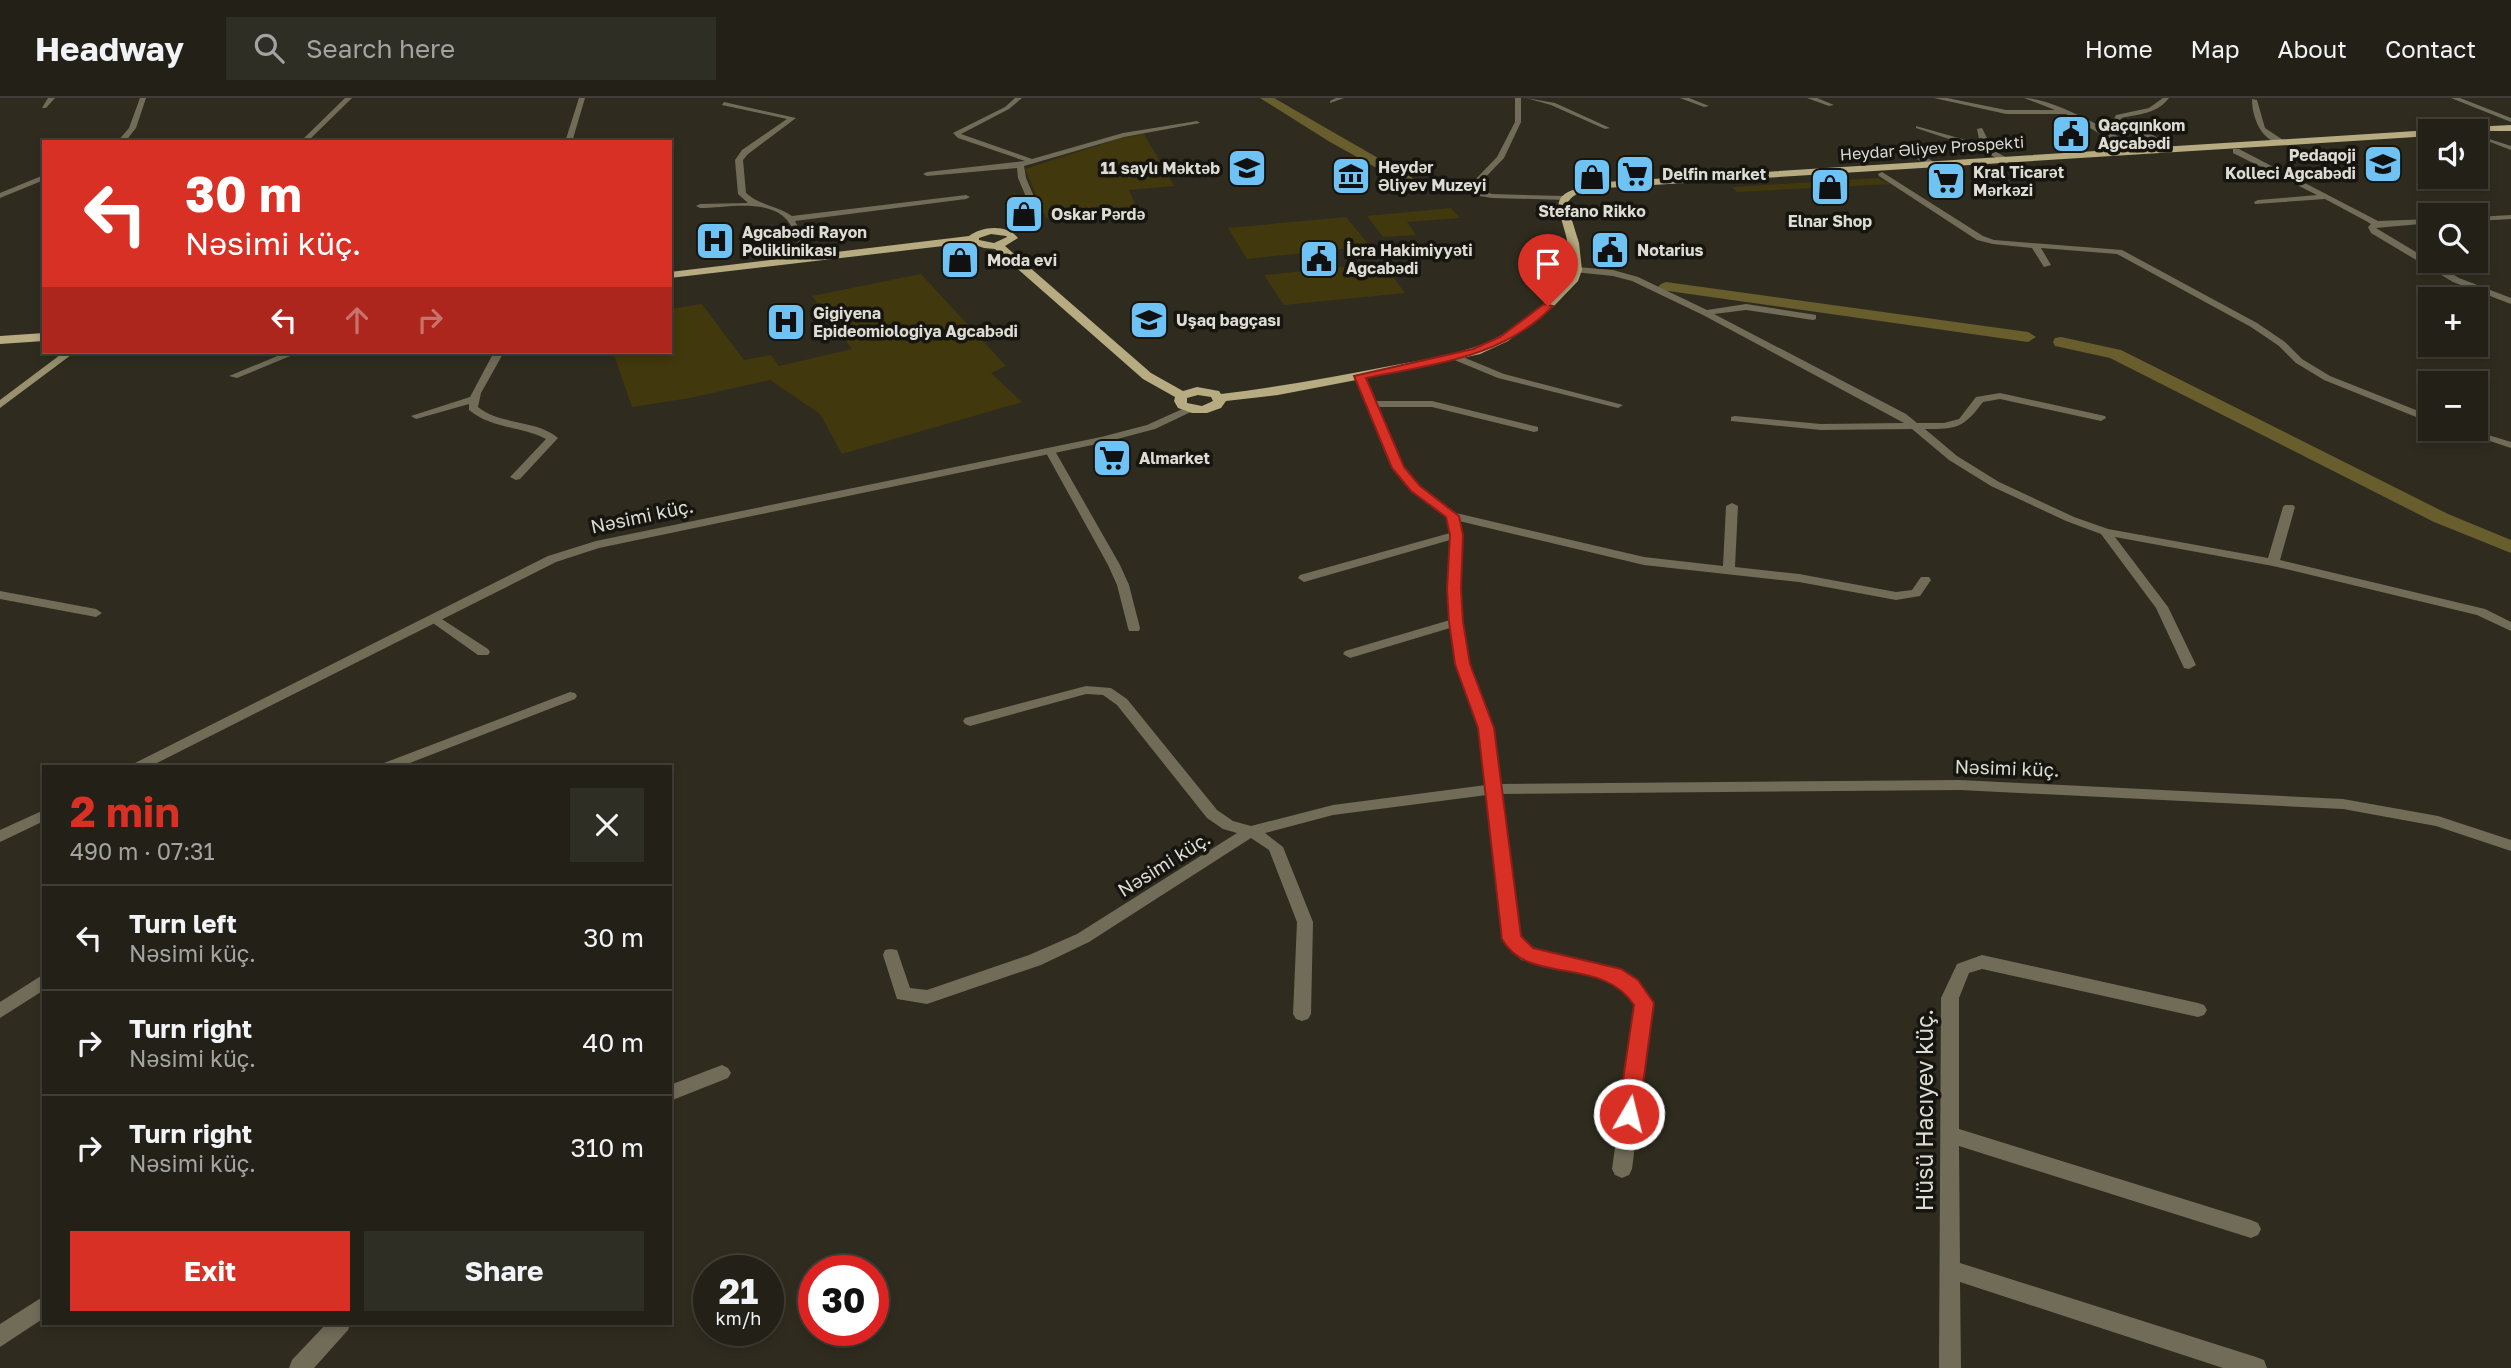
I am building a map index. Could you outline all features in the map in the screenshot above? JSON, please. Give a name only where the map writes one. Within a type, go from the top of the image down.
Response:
[{"type":"main road","points":[[2488,129],[2511,128]]},
{"type":"main road","name":"Heydar Əliyev Prospekti","points":[[1564,198],[1576,190],[1605,185],[2418,134]]},
{"type":"main road","points":[[2488,135],[2511,134]]},
{"type":"main road","points":[[997,245],[1147,376],[1186,402],[1208,409],[1220,402],[1220,398],[1360,376],[1455,357],[1491,345],[1530,321],[1566,289],[1577,270],[1574,243],[1562,204],[1564,198],[1599,191],[2418,140]]},
{"type":"main road","points":[[672,275],[973,239],[984,232],[1009,233],[1013,238],[997,245],[978,244],[973,239]]},
{"type":"main road","points":[[0,340],[42,337]]},
{"type":"main road","points":[[0,405],[67,354]]},
{"type":"street","points":[[44,107],[52,98]]},
{"type":"street","points":[[123,140],[136,125],[143,98]]},
{"type":"street","points":[[305,140],[349,98]]},
{"type":"street","points":[[569,140],[582,98]]},
{"type":"street","points":[[1019,98],[1007,108],[957,133],[960,137],[1029,160]]},
{"type":"street","points":[[1332,102],[1341,98]]},
{"type":"street","points":[[1518,98],[1518,122],[1500,158],[1473,186],[1483,194],[1492,196],[1564,198]]},
{"type":"street","points":[[1529,98],[1553,104],[1607,128]]},
{"type":"street","points":[[1683,98],[1706,106]]},
{"type":"street","points":[[1810,98],[1831,105]]},
{"type":"street","points":[[1937,98],[2006,113],[2067,112]]},
{"type":"street","points":[[2027,98],[2067,112],[2136,151]]},
{"type":"street","points":[[2166,98],[2162,105],[2148,111],[2118,116],[2117,119],[2172,149]]},
{"type":"street","points":[[2454,98],[2511,120]]},
{"type":"street","points":[[2254,100],[2262,129],[2280,142]]},
{"type":"street","points":[[724,104],[793,118],[745,152],[739,160],[742,194],[756,205]]},
{"type":"street","points":[[927,174],[1020,164],[1123,135],[1197,123]]},
{"type":"street","points":[[1918,127],[1982,147],[2005,159]]},
{"type":"street","points":[[1980,130],[1985,142],[1982,147]]},
{"type":"street","points":[[2488,140],[2511,148]]},
{"type":"street","points":[[1919,147],[1911,151],[1931,164]]},
{"type":"street","points":[[2236,151],[2376,224],[2418,222]]},
{"type":"street","points":[[1009,233],[1034,224],[1039,218],[1020,164]]},
{"type":"street","points":[[1882,174],[1980,238],[2108,250],[2128,256],[2177,286],[2254,325],[2282,344],[2299,361],[2327,378],[2418,415]]},
{"type":"street","points":[[0,196],[42,178]]},
{"type":"street","points":[[790,219],[965,197]]},
{"type":"street","points":[[2258,202],[2327,197]]},
{"type":"street","points":[[700,206],[756,205],[776,209],[790,219],[810,259]]},
{"type":"street","points":[[2488,218],[2511,217]]},
{"type":"street","points":[[2376,224],[2372,227],[2374,231],[2419,260],[2456,280],[2511,301]]},
{"type":"street","points":[[2035,245],[2047,265]]},
{"type":"street","points":[[1577,270],[1613,273],[1635,279],[1706,313],[1852,387],[1920,428],[1953,458],[1995,484],[2105,532],[2273,562],[2481,612],[2511,627]]},
{"type":"street","points":[[1706,313],[1723,307],[1742,305],[1813,317]]},
{"type":"street","points":[[234,376],[290,354]]},
{"type":"street","points":[[498,354],[473,408],[484,419],[542,431],[553,438],[516,477]]},
{"type":"street","points":[[1455,357],[1502,376],[1618,405]]},
{"type":"street","points":[[1360,376],[1399,468],[1416,488],[1452,516],[1644,561],[1800,578],[1896,596],[1916,593],[1925,580]]},
{"type":"street","points":[[1735,419],[1821,427],[1944,426],[1963,421],[1980,399],[1987,396],[2000,396],[2101,418]]},
{"type":"street","points":[[416,416],[475,399]]},
{"type":"street","name":"Nəsimi küç.","points":[[142,765],[552,559],[596,545],[1049,451],[1151,427],[1186,402]]},
{"type":"street","points":[[1371,404],[1432,404],[1534,429]]},
{"type":"street","points":[[2488,438],[2511,445]]},
{"type":"street","points":[[1049,451],[1114,565],[1123,584],[1134,628]]},
{"type":"street","points":[[1729,570],[1732,506]]},
{"type":"street","points":[[2273,562],[2289,507]]},
{"type":"street","points":[[1452,516],[1456,535],[1456,622],[1462,664],[1486,728],[1512,939],[1527,954],[1614,974],[1631,985],[1644,1003],[1622,1169]]},
{"type":"street","points":[[2105,532],[2162,607],[2189,665]]},
{"type":"street","points":[[1304,578],[1456,535]]},
{"type":"street","points":[[0,595],[96,613]]},
{"type":"street","points":[[434,618],[483,652]]},
{"type":"street","points":[[1350,654],[1456,622]]},
{"type":"street","points":[[970,721],[1086,690],[1106,691],[1122,702],[1212,814],[1228,825],[1251,831],[1275,847],[1305,922],[1302,1014]]},
{"type":"street","points":[[392,765],[570,696]]},
{"type":"street","name":"Nəsimi küç.","points":[[891,955],[903,993],[927,997],[1023,964],[1083,938],[1251,831],[1333,810],[1495,789],[1960,785],[2343,804],[2438,821],[2511,846]]},
{"type":"street","points":[[0,837],[42,816]]},
{"type":"street","name":"Hüsü Hacıyev küç.","points":[[1950,1368],[1950,998],[1963,969],[1983,962],[2198,1010]]},
{"type":"street","points":[[0,1011],[42,982]]},
{"type":"street","points":[[672,1092],[722,1073]]},
{"type":"street","points":[[1951,1135],[2251,1229]]},
{"type":"street","points":[[1952,1270],[2256,1368]]},
{"type":"street","points":[[0,1337],[42,1307]]},
{"type":"street","points":[[300,1368],[339,1325]]},
{"type":"shaded area","points":[[1144,134],[1174,186],[1129,190],[1137,209],[1046,218],[1025,169],[1121,138]]},
{"type":"shaded area","points":[[1878,178],[1890,184],[1737,192],[1732,187]]},
{"type":"shaded area","points":[[1451,208],[1460,218],[1407,222],[1416,235],[1383,237],[1367,216]]},
{"type":"shaded area","points":[[1346,217],[1370,246],[1247,259],[1228,228]]},
{"type":"shaded area","points":[[1383,263],[1405,293],[1284,305],[1264,275]]},
{"type":"shaded area","points":[[921,274],[1006,366],[991,373],[1022,402],[842,454],[820,414],[770,380],[690,398],[632,407],[614,354],[672,354],[672,309],[702,304],[744,360],[771,355],[779,366],[852,349],[812,296]]},
{"type":"waterway","points":[[1266,98],[1334,138]]},
{"type":"waterway","points":[[1334,139],[1416,184]]},
{"type":"waterway","points":[[1666,287],[2028,337]]},
{"type":"waterway","points":[[2061,342],[2115,354],[2441,518],[2511,547]]},
{"type":"place","name":"Qaçqınkom Ağcabədi","points":[[2071,134]]},
{"type":"place","name":"Pedaqoji Kolleci Ağcabədi","points":[[2383,164]]},
{"type":"place","name":"11 saylı Məktəb","points":[[1247,168]]},
{"type":"place","name":"Delfin market","points":[[1635,174]]},
{"type":"place","name":"Heydər Əliyev Muzeyi","points":[[1351,176]]},
{"type":"place","name":"Stefano Rikko","points":[[1592,177]]},
{"type":"place","name":"Kral Ticarət Mərkəzi","points":[[1946,181]]},
{"type":"place","name":"Elnar Shop","points":[[1830,187]]},
{"type":"place","name":"Oskar Pərdə","points":[[1024,214]]},
{"type":"place","name":"Ağcabədi Rayon Poliklinikası","points":[[715,241]]},
{"type":"place","name":"Notarius","points":[[1610,250]]},
{"type":"place","name":"İcra Hakimiyyəti Ağcabədi","points":[[1319,259]]},
{"type":"place","name":"Moda evi","points":[[960,260]]},
{"type":"place","name":"Uşaq bağçası","points":[[1149,320]]},
{"type":"place","name":"Gigiyena Epideomiologiya Ağcabədi","points":[[786,322]]},
{"type":"place","name":"Almarket","points":[[1112,458]]},
{"type":"route","points":[[1548,306],[1504,339],[1476,351],[1360,376],[1399,468],[1416,488],[1452,516],[1456,535],[1456,622],[1462,664],[1486,728],[1512,939],[1527,954],[1614,974],[1631,985],[1644,1003],[1629,1114]]}]
